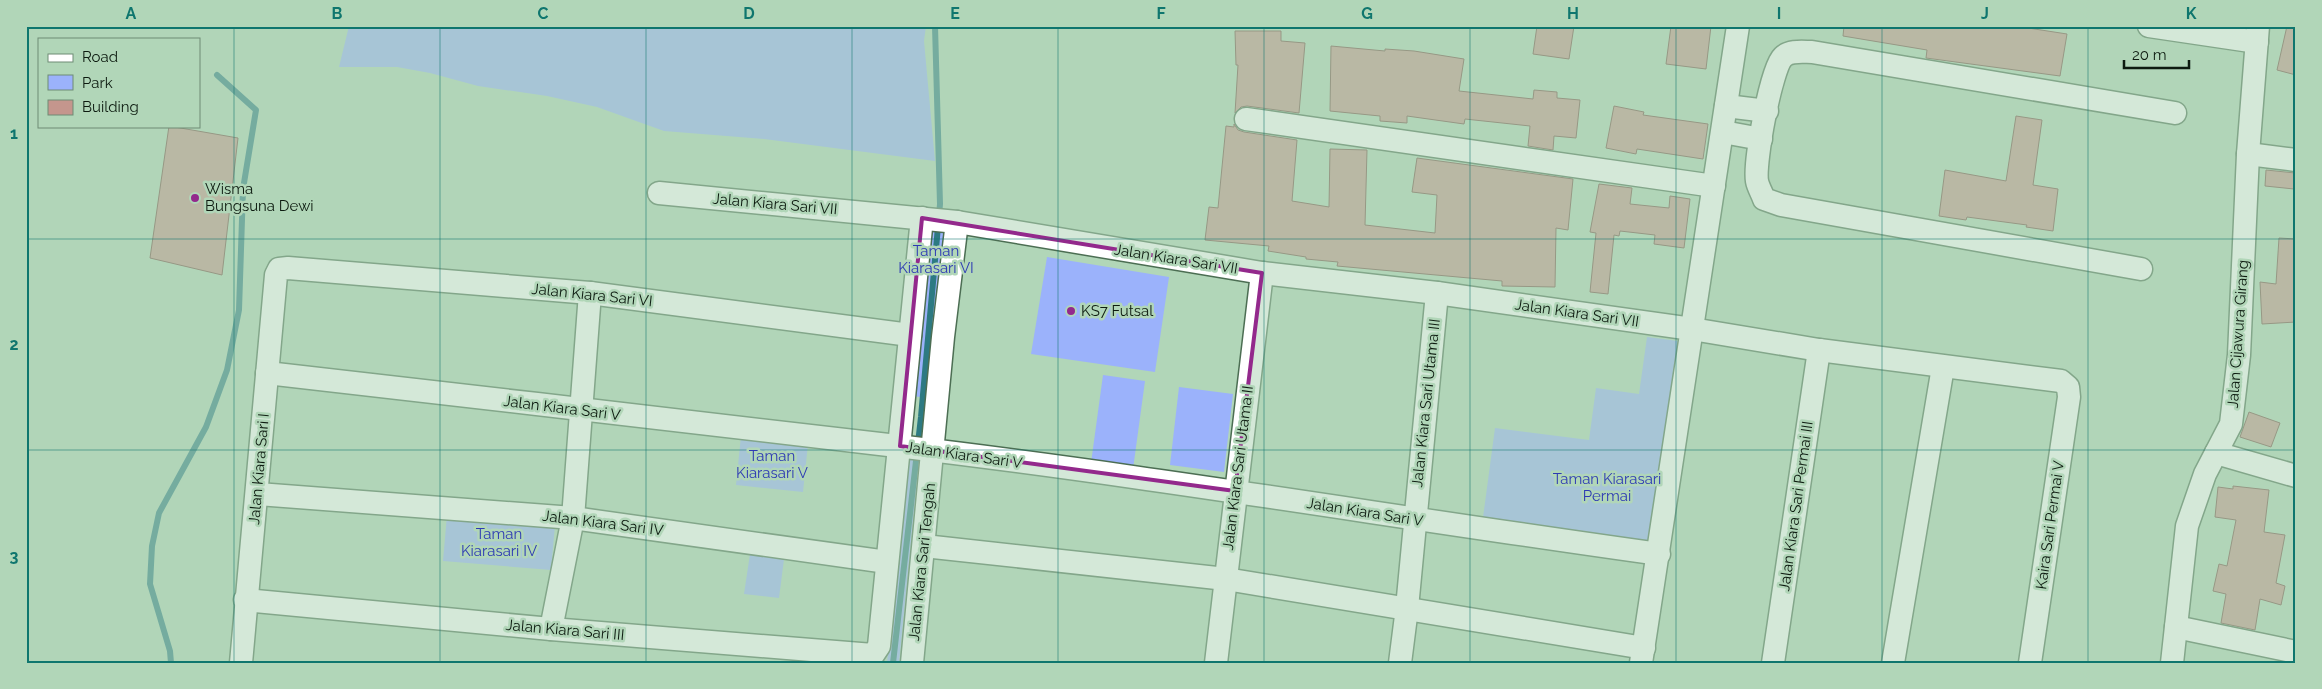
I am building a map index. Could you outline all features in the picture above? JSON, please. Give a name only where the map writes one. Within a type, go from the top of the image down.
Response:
[{"type":"street","points":[[924,546],[1226,579],[1407,608],[1643,655],[1738,26]]},
{"type":"street","points":[[2149,26],[2257,34]]},
{"type":"street","name":"Jalan Cijawura Girang","points":[[2172,663],[2187,526],[2205,474],[2230,424],[2239,355],[2248,154],[2257,34]]},
{"type":"street","points":[[2141,269],[1781,205],[1764,199],[1757,181],[1758,156],[1766,111],[1775,69],[1783,56],[1796,51],[1812,52],[2174,113]]},
{"type":"street","points":[[1726,106],[1766,111]]},
{"type":"street","points":[[1246,119],[1714,186]]},
{"type":"street","points":[[1723,132],[1761,139]]},
{"type":"street","points":[[2248,154],[2296,160]]},
{"type":"street","name":"Jalan Kiara Sari VII","points":[[659,193],[939,220],[1262,273],[1437,293],[1692,329],[1819,350],[2061,381],[2068,387]]},
{"type":"street","name":"Jalan Kiara Sari Tengah","points":[[912,663],[924,546],[916,449],[910,335],[939,220]]},
{"type":"street","name":"Jalan Kiara Sari Tengah","points":[[879,646],[887,562],[916,449],[939,220]]},
{"type":"street","name":"Jalan Kiara Sari VI","points":[[276,276],[279,269],[288,268],[590,293],[910,335]]},
{"type":"street","name":"Jalan Kiara Sari Utama II","points":[[1216,663],[1262,273]]},
{"type":"street","name":"Jalan Kiara Sari I","points":[[241,663],[245,600],[258,494],[266,373],[276,276]]},
{"type":"street","points":[[551,629],[573,518],[590,293]]},
{"type":"street","name":"Jalan Kiara Sari Utama III","points":[[1400,663],[1437,293]]},
{"type":"street","name":"Jalan Kiara Sari Permai III","points":[[1773,663],[1819,350]]},
{"type":"street","points":[[1893,663],[1943,367]]},
{"type":"street","name":"Jalan Kiara Sari V","points":[[266,373],[916,449],[1235,491],[1414,520],[1659,554]]},
{"type":"street","name":"Kaira Sari Permai V","points":[[2030,663],[2069,397],[2068,387]]},
{"type":"street","points":[[2216,452],[2296,476]]},
{"type":"street","name":"Jalan Kiara Sari IV","points":[[258,494],[573,518],[887,562]]},
{"type":"street","name":"Jalan Kiara Sari III","points":[[245,600],[868,656],[873,655],[879,646]]},
{"type":"street","points":[[2176,627],[2296,652]]},
{"type":"highlighted area","points":[[922,218],[1262,273],[1235,491],[900,446]]},
{"type":"green space","points":[[349,26],[926,26],[924,41],[935,161],[764,139],[664,131],[597,107],[547,96],[478,86],[430,73],[397,67],[339,67]]},
{"type":"green space","name":"Taman Kiarasari VI","points":[[922,229],[955,235],[937,398],[907,396]]},
{"type":"green space","points":[[1047,257],[1169,277],[1155,372],[1031,354]]},
{"type":"green space","name":"Taman Kiarasari Permai","points":[[1647,337],[1678,341],[1651,546],[1482,525],[1495,428],[1589,440],[1596,388],[1639,394]]},
{"type":"green space","points":[[1103,375],[1145,381],[1133,469],[1091,463]]},
{"type":"green space","points":[[1179,387],[1233,394],[1224,472],[1170,465]]},
{"type":"green space","name":"Taman Kiarasari V","points":[[741,436],[808,444],[803,492],[736,485]]},
{"type":"green space","points":[[908,458],[919,459],[899,663],[887,663]]},
{"type":"green space","name":"Taman Kiarasari IV","points":[[447,515],[555,525],[551,570],[443,561]]},
{"type":"green space","points":[[750,554],[784,559],[779,598],[744,594]]},
{"type":"building","points":[[1537,26],[1574,26],[1569,59],[1533,54]]},
{"type":"building","points":[[1671,26],[1711,26],[1706,69],[1666,64]]},
{"type":"building","points":[[1844,26],[2015,26],[2067,34],[2060,76],[1926,58],[1927,50],[1843,36]]},
{"type":"building","points":[[2287,26],[2296,26],[2296,75],[2277,70]]},
{"type":"building","points":[[1235,31],[1281,31],[1281,41],[1305,43],[1299,113],[1247,106],[1241,107],[1235,113],[1238,65],[1236,65]]},
{"type":"building","points":[[1331,46],[1385,51],[1385,49],[1414,51],[1464,59],[1459,91],[1533,99],[1534,90],[1557,92],[1557,98],[1580,100],[1576,138],[1554,136],[1553,150],[1528,146],[1530,126],[1465,119],[1464,124],[1407,116],[1407,123],[1380,121],[1380,116],[1330,111]]},
{"type":"building","points":[[1614,106],[1644,112],[1643,115],[1708,124],[1703,159],[1637,149],[1636,154],[1606,148]]},
{"type":"building","points":[[2016,116],[2042,120],[2033,185],[2058,189],[2053,231],[2026,227],[2027,225],[1967,217],[1966,220],[1939,216],[1945,170],[2006,181]]},
{"type":"building","points":[[1234,124],[1238,130],[1244,132],[1297,140],[1292,201],[1329,207],[1330,149],[1367,150],[1365,225],[1435,233],[1437,195],[1412,192],[1417,158],[1573,179],[1568,230],[1556,228],[1555,287],[1502,286],[1502,281],[1337,266],[1338,262],[1306,259],[1306,257],[1268,251],[1269,246],[1205,240],[1209,207],[1218,208],[1226,126],[1234,127]]},
{"type":"building","name":"Wisma Bungsuna Dewi","points":[[169,128],[180,128],[238,138],[222,275],[150,258]]},
{"type":"building","points":[[2266,170],[2295,173],[2294,189],[2265,186]]},
{"type":"building","points":[[1599,184],[1632,188],[1630,204],[1669,208],[1670,196],[1690,199],[1684,248],[1654,244],[1655,235],[1620,231],[1619,236],[1614,235],[1608,294],[1590,292],[1596,233],[1590,232]]},
{"type":"building","points":[[2279,238],[2296,239],[2296,322],[2262,324],[2260,282],[2276,284]]},
{"type":"building","points":[[2249,412],[2280,423],[2271,447],[2240,437]]},
{"type":"building","points":[[2233,486],[2269,490],[2264,532],[2285,535],[2276,583],[2285,586],[2281,605],[2260,599],[2255,630],[2221,623],[2226,594],[2213,591],[2219,564],[2227,566],[2236,520],[2215,517],[2218,487],[2233,489]]},
{"type":"waterway","points":[[893,663],[921,417],[940,204],[935,26]]},
{"type":"waterway","points":[[171,663],[170,651],[150,584],[152,546],[159,513],[206,427],[227,370],[239,310],[243,189],[256,110],[217,75]]},
{"type":"place","name":"Wisma Bungsuna Dewi","points":[[195,198]]},
{"type":"place","name":"KS7 Futsal","points":[[1071,311]]}]
